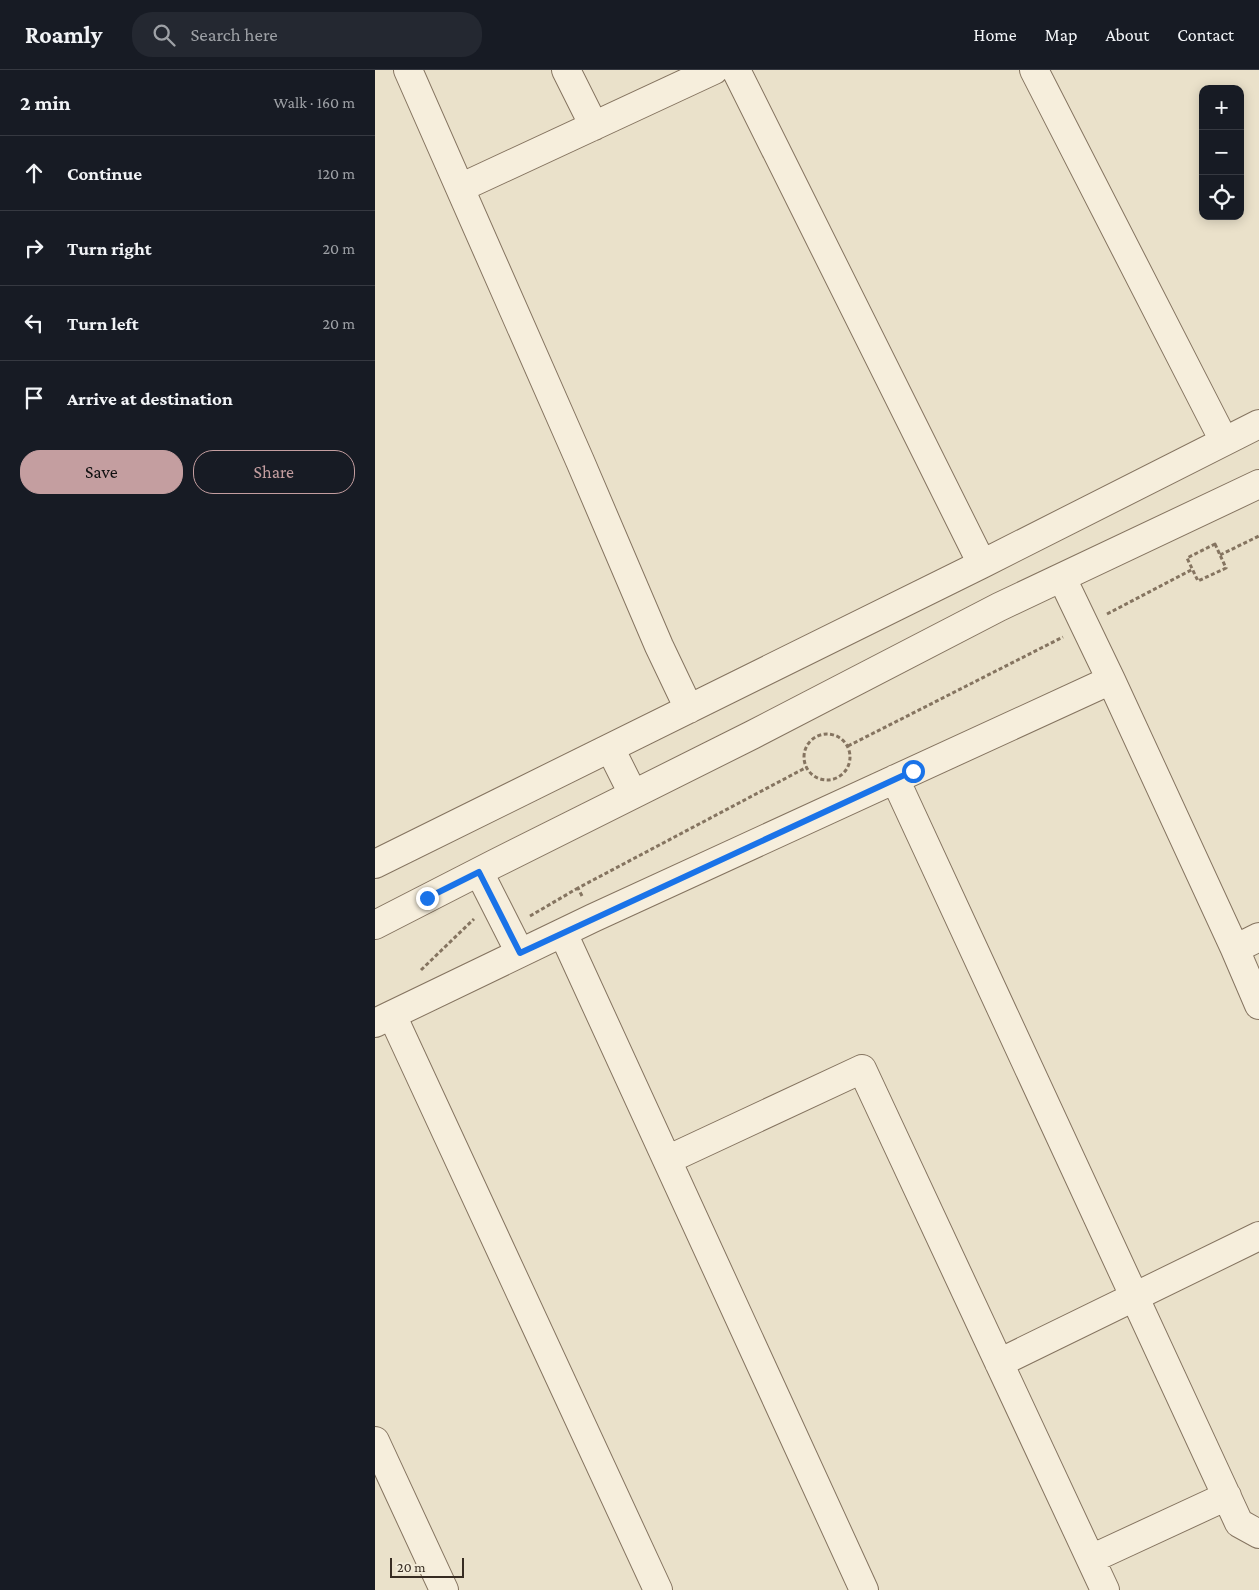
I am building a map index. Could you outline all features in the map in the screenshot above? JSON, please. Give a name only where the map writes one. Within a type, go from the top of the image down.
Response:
[{"type":"street","points":[[408,70],[659,646],[689,709]]},
{"type":"street","points":[[566,70],[594,126]]},
{"type":"street","points":[[460,188],[714,70]]},
{"type":"street","points":[[736,70],[982,564]]},
{"type":"street","points":[[1034,70],[1225,441]]},
{"type":"street","points":[[375,864],[982,564],[1259,424]]},
{"type":"street","points":[[375,925],[999,607],[1259,484]]},
{"type":"street","points":[[1062,578],[1111,680],[1247,943],[1259,1005]]},
{"type":"street","points":[[658,1590],[430,1100],[384,1019],[593,918],[1111,680]]},
{"type":"street","points":[[610,748],[633,794]]},
{"type":"street","points":[[895,779],[1239,1523],[1259,1534]]},
{"type":"street","points":[[479,872],[520,953]]},
{"type":"street","points":[[563,933],[864,1590]]},
{"type":"street","points":[[667,1160],[862,1069],[1105,1590]]},
{"type":"street","points":[[999,1362],[1259,1236]]},
{"type":"street","points":[[375,1441],[444,1590]]},
{"type":"street","points":[[1091,1559],[1227,1496]]},
{"type":"path","points":[[1220,555],[1259,536]]},
{"type":"path","points":[[1215,544],[1220,555],[1226,568],[1198,581],[1187,558],[1215,544]]},
{"type":"path","points":[[848,746],[1193,569]]},
{"type":"path","points":[[825,734],[834,735],[842,739],[848,746],[849,764],[845,772],[838,777],[829,780],[821,779],[807,768],[806,750],[810,742],[817,737],[825,734]]},
{"type":"path","points":[[508,929],[578,888],[807,768]]},
{"type":"path","points":[[578,888],[593,918]]},
{"type":"path","points":[[420,972],[493,901]]},
{"type":"route","points":[[427,898],[479,872],[520,953],[913,771]]}]
